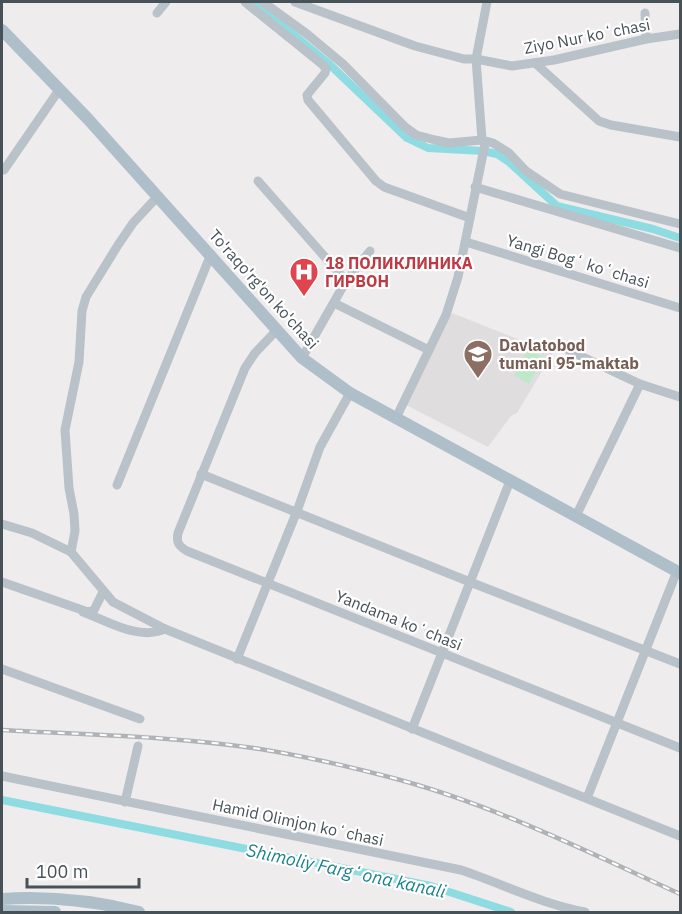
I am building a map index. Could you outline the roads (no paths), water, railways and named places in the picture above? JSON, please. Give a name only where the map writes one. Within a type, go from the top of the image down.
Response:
[{"type":"main road","name":"To'raqo'rg'on ko'chasi","points":[[2,31],[158,196],[302,358],[350,393],[679,572]]},
{"type":"main road","points":[[2,899],[40,897],[139,912]]},
{"type":"main road","points":[[2,910],[55,912]]},
{"type":"street","points":[[157,14],[166,2]]},
{"type":"street","points":[[245,2],[326,69],[307,95],[308,100],[376,181],[393,191],[470,218]]},
{"type":"street","points":[[263,2],[343,64],[409,130],[449,143],[493,143],[509,153],[526,171],[560,194],[681,224]]},
{"type":"street","name":"Ziyo Nur koʻchasi","points":[[294,2],[415,46],[464,59],[512,66],[681,34]]},
{"type":"street","points":[[396,418],[446,315],[466,242],[483,155],[484,142],[476,59],[487,2]]},
{"type":"street","points":[[645,13],[646,39]]},
{"type":"street","points":[[535,63],[599,122],[681,137]]},
{"type":"street","points":[[4,170],[60,90]]},
{"type":"street","points":[[258,181],[346,281]]},
{"type":"street","points":[[476,187],[681,248]]},
{"type":"street","points":[[71,552],[75,531],[65,430],[79,362],[82,311],[86,297],[118,245],[133,223],[158,196]]},
{"type":"street","name":"Yangi Bogʻ koʻchasi","points":[[466,242],[681,308]]},
{"type":"street","points":[[302,358],[346,281],[370,251]]},
{"type":"street","points":[[117,485],[211,254]]},
{"type":"street","points":[[334,303],[429,350]]},
{"type":"street","name":"Yandama koʻchasi","points":[[276,331],[255,353],[245,369],[178,533],[177,541],[180,547],[681,748]]},
{"type":"street","points":[[568,350],[640,384],[681,397]]},
{"type":"street","points":[[576,516],[640,384]]},
{"type":"street","points":[[237,659],[297,511],[320,447],[350,393]]},
{"type":"street","points":[[201,474],[681,664]]},
{"type":"street","points":[[412,729],[510,481]]},
{"type":"street","points":[[2,524],[32,533],[71,552],[113,602],[165,629],[681,836]]},
{"type":"street","points":[[587,798],[645,649],[679,572]]},
{"type":"street","points":[[2,582],[140,633],[156,633],[165,629]]},
{"type":"street","points":[[81,611],[94,610],[103,592]]},
{"type":"street","points":[[2,669],[140,719]]},
{"type":"street","points":[[125,802],[138,746]]},
{"type":"street","name":"Hamid Olimjon koʻchasi","points":[[2,776],[462,870],[549,904],[585,912]]},
{"type":"waterway","points":[[254,2],[328,63],[407,138],[428,148],[497,154],[509,162],[557,206],[653,229],[680,238]]},
{"type":"waterway","name":"Shimoliy Fargʻona kanali","points":[[2,800],[431,886],[511,912]]},
{"type":"railway","points":[[2,730],[228,745],[260,749],[357,769],[427,788],[501,814],[680,894]]},
{"type":"place","name":"18 ПОЛИКЛИНИКА ГИРВОН","points":[[304,298]]},
{"type":"place","name":"Davlatobod tumani 95-maktab","points":[[478,380]]}]
